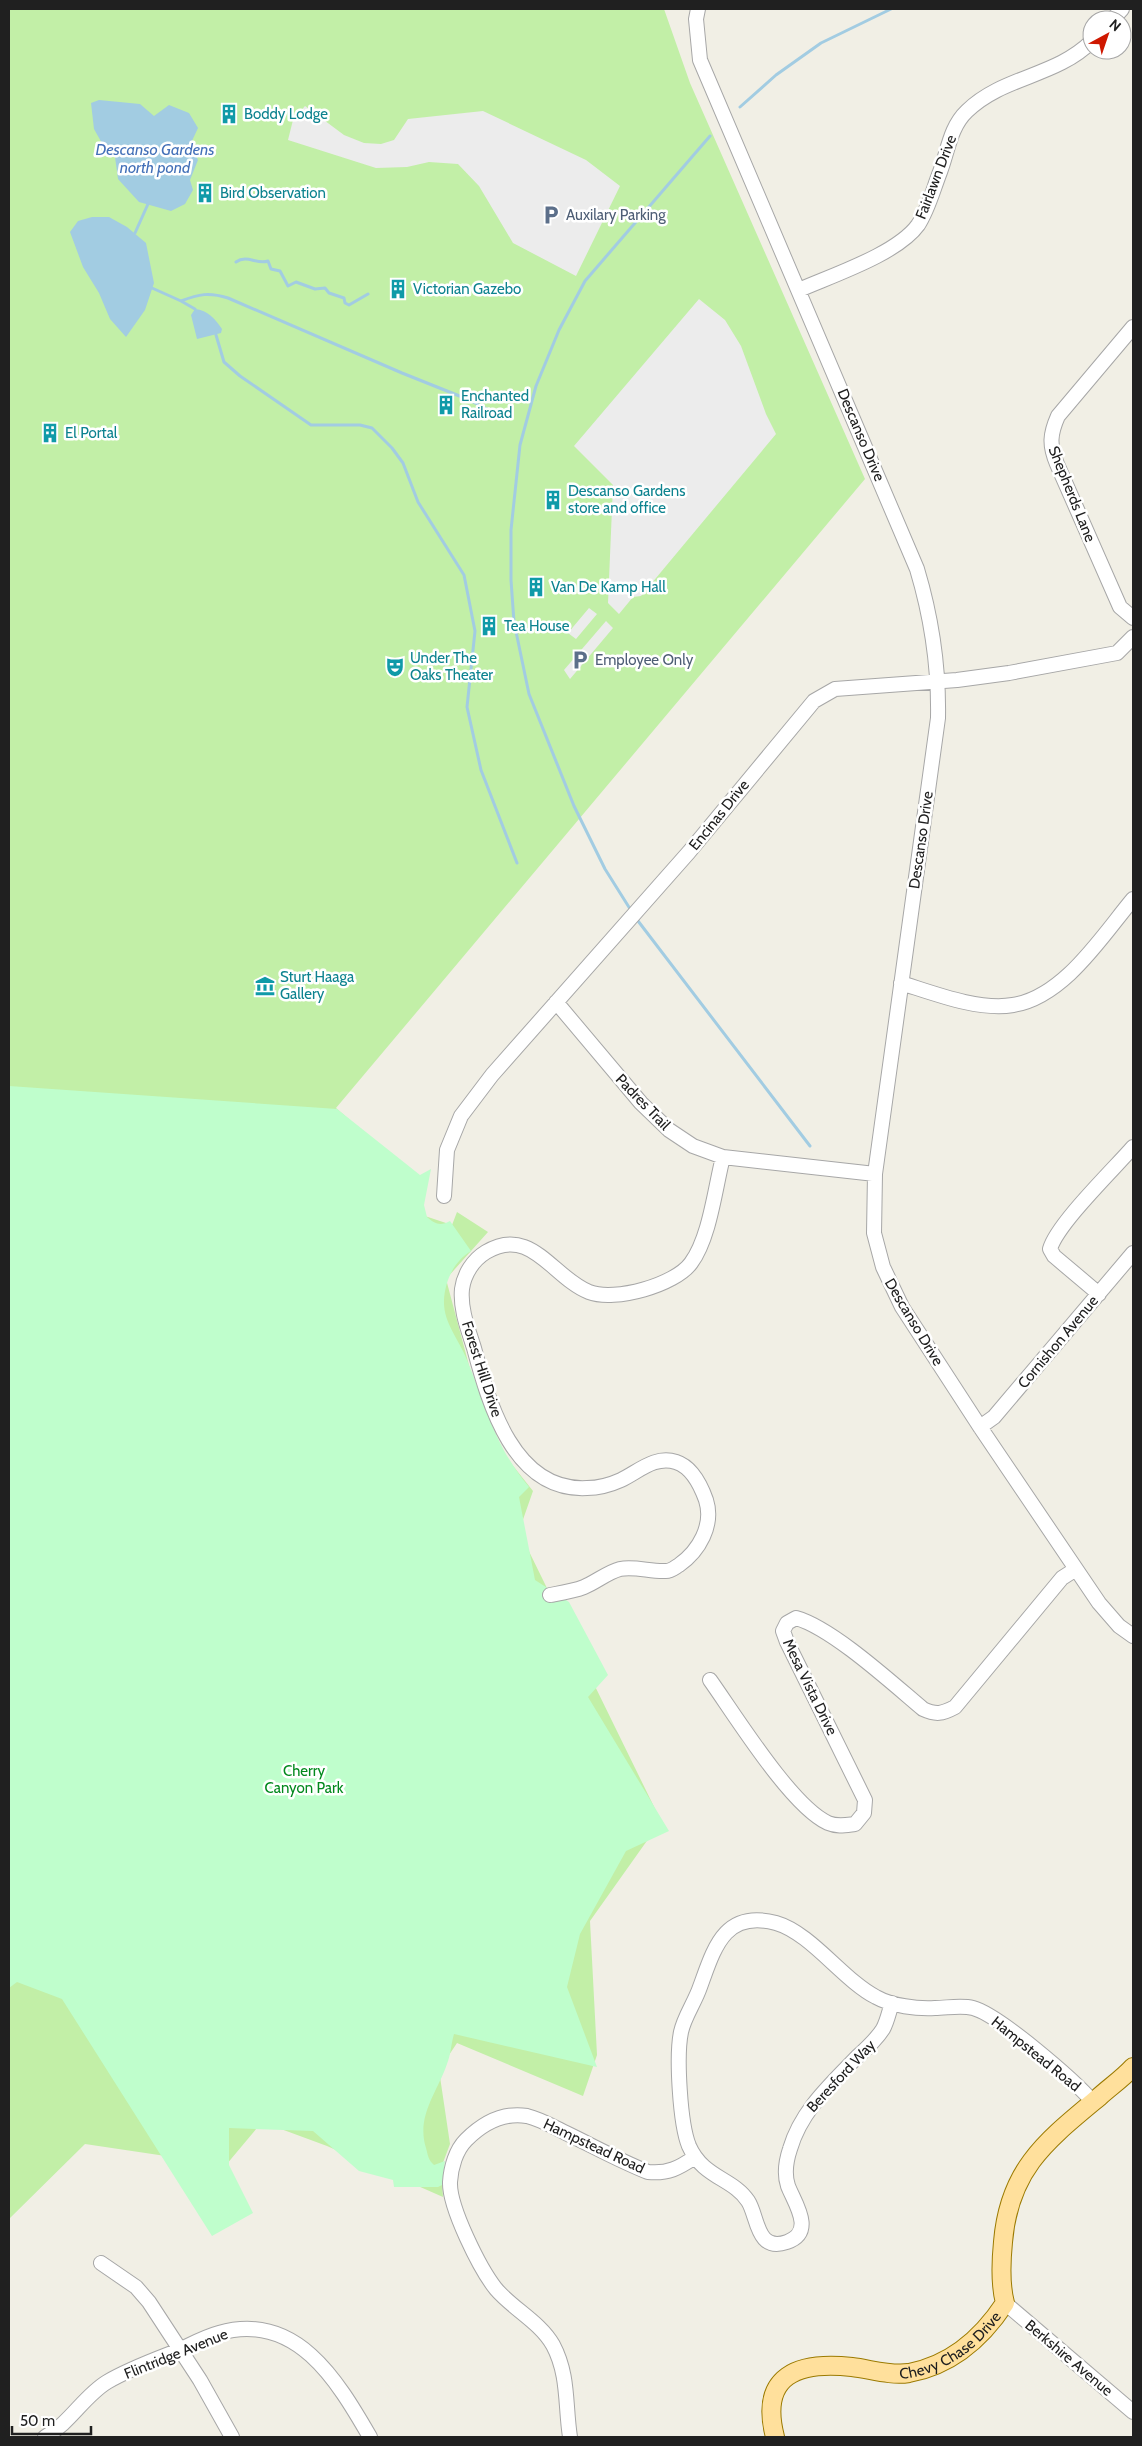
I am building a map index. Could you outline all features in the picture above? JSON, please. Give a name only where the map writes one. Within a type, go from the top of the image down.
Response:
[{"type":"main road","name":"Chevy Chase Drive","points":[[775,2437],[771,2402],[773,2392],[785,2377],[815,2366],[851,2367],[896,2373],[926,2368],[941,2362],[973,2343],[986,2330],[1005,2303],[1002,2293],[1004,2229],[1017,2185],[1026,2167],[1046,2142],[1133,2067]]},
{"type":"street","name":"Descanso Drive","points":[[698,9],[696,19],[700,60],[917,569],[933,630],[939,682],[938,718],[875,1174],[874,1232],[883,1268],[902,1307],[1076,1569],[1107,1614],[1133,1636]]},
{"type":"street","name":"Fairlawn Drive","points":[[799,290],[898,245],[913,231],[925,212],[952,131],[966,111],[980,100],[1008,85],[1061,65],[1082,49]]},
{"type":"street","name":"Shepherds Lane","points":[[1133,327],[1058,416],[1052,430],[1050,443],[1054,458],[1120,607],[1133,618]]},
{"type":"street","name":"Encinas Drive","points":[[444,1196],[447,1150],[461,1116],[492,1075],[689,852],[814,702],[835,689],[886,684],[939,682],[1009,673],[1117,653],[1133,637]]},
{"type":"street","points":[[900,983],[968,1002],[1013,1006],[1028,1001],[1045,994],[1063,981],[1133,898]]},
{"type":"street","name":"Padres Trail","points":[[556,1002],[641,1103],[669,1130],[694,1146],[723,1157],[875,1174]]},
{"type":"street","points":[[1099,1294],[1054,1256],[1050,1249],[1053,1240],[1064,1225],[1133,1147]]},
{"type":"street","name":"Forest Hill Drive","points":[[550,1595],[581,1588],[621,1569],[668,1571],[685,1561],[700,1544],[707,1526],[708,1508],[702,1488],[692,1473],[678,1462],[663,1460],[645,1466],[606,1486],[586,1489],[563,1486],[543,1477],[525,1463],[511,1445],[496,1416],[481,1374],[463,1310],[462,1288],[468,1272],[478,1257],[493,1248],[509,1243],[523,1246],[541,1256],[577,1286],[591,1293],[608,1296],[632,1292],[662,1283],[687,1267],[699,1248],[723,1157]]},
{"type":"street","name":"Cornishon Avenue","points":[[980,1427],[994,1416],[1133,1253]]},
{"type":"street","name":"Mesa Vista Drive","points":[[710,1680],[779,1776],[804,1805],[828,1823],[842,1826],[855,1824],[864,1813],[865,1800],[787,1642],[783,1631],[787,1623],[796,1618],[808,1622],[839,1642],[923,1709],[934,1714],[955,1707],[1062,1578],[1076,1569]]},
{"type":"street","name":"Hampstead Road","points":[[570,2437],[565,2379],[560,2359],[551,2342],[497,2290],[481,2268],[452,2200],[450,2182],[458,2152],[474,2132],[485,2124],[499,2118],[527,2116],[546,2123],[648,2172],[660,2173],[674,2170],[695,2157],[688,2144],[685,2130],[678,2061],[682,2029],[695,2003],[715,1946],[724,1933],[735,1924],[753,1921],[775,1923],[791,1930],[863,1990],[892,2004],[931,2008],[973,2008],[994,2018],[1093,2102]]},
{"type":"street","name":"Beresford Way","points":[[695,2157],[703,2167],[746,2197],[751,2206],[757,2229],[762,2237],[774,2243],[784,2243],[793,2239],[800,2230],[802,2220],[799,2206],[789,2187],[785,2169],[790,2148],[802,2118],[818,2098],[884,2028],[892,2004]]},
{"type":"street","points":[[101,2263],[136,2287],[165,2325],[179,2350],[200,2380],[232,2437]]},
{"type":"street","name":"Berkshire Avenue","points":[[1005,2303],[1133,2412]]},
{"type":"street","name":"Flintridge Avenue","points":[[45,2437],[70,2419],[106,2382],[218,2333],[240,2329],[264,2330],[293,2341],[324,2368],[343,2392],[370,2437]]},
{"type":"green space","points":[[9,9],[664,9],[690,83],[865,479],[336,1108],[420,1181],[425,1216],[452,1225],[457,1212],[488,1232],[446,1279],[487,1433],[533,1491],[519,1531],[661,1821],[590,1921],[597,2055],[583,2096],[457,2043],[439,2070],[450,2144],[441,2168],[443,2197],[327,2146],[262,2122],[226,2165],[85,2144],[9,2219]]},
{"type":"green space","name":"Cherry Canyon Park","points":[[9,1086],[337,1109],[420,1175],[431,1169],[424,1205],[427,1217],[437,1224],[450,1221],[471,1251],[460,1260],[451,1272],[446,1286],[444,1308],[449,1324],[464,1352],[499,1441],[529,1487],[519,1497],[535,1580],[569,1602],[608,1675],[588,1697],[669,1831],[626,1851],[580,1934],[567,1987],[597,2067],[454,2034],[448,2060],[429,2105],[424,2125],[424,2136],[430,2161],[434,2165],[445,2161],[442,2185],[438,2187],[394,2187],[393,2180],[359,2171],[313,2131],[229,2128],[229,2165],[253,2213],[212,2236],[62,1999],[17,1982],[9,1988]]},
{"type":"shaded area","name":"Auxilary Parking","points":[[305,106],[344,135],[364,143],[381,144],[394,140],[408,119],[483,111],[586,160],[620,186],[576,276],[513,243],[479,186],[458,164],[429,162],[407,167],[376,168],[288,140],[293,120]]},
{"type":"shaded area","points":[[699,299],[725,320],[741,346],[766,414],[776,434],[641,596],[633,597],[619,614],[608,603],[613,485],[574,446]]},
{"type":"shaded area","name":"Employee Only","points":[[589,608],[597,614],[576,639],[568,633]]},
{"type":"shaded area","name":"Employee Only","points":[[606,621],[613,628],[570,679],[564,670]]},
{"type":"water","name":"Descanso Gardens north pond","points":[[99,100],[140,104],[154,116],[169,105],[189,113],[198,128],[191,143],[198,160],[190,180],[193,190],[185,204],[171,211],[139,202],[118,179],[115,157],[103,145],[94,129],[91,103]]},
{"type":"water","points":[[92,217],[109,217],[127,227],[146,243],[154,283],[145,310],[126,337],[110,319],[99,293],[83,267],[70,232],[78,221]]},
{"type":"water","points":[[195,309],[204,311],[211,316],[222,329],[221,333],[197,339],[191,315]]},
{"type":"waterway","points":[[740,107],[776,75],[821,43],[891,9]]},
{"type":"waterway","points":[[632,912],[605,869],[574,806],[529,694],[514,622],[511,580],[511,530],[520,445],[536,386],[559,330],[585,281],[710,136]]},
{"type":"waterway","points":[[135,233],[148,204]]},
{"type":"waterway","points":[[236,262],[244,259],[260,262],[268,261],[271,269],[280,271],[288,286],[296,282],[315,289],[325,288],[329,293],[344,298],[345,303],[349,305],[368,294]]},
{"type":"waterway","points":[[152,288],[195,309]]},
{"type":"waterway","points":[[181,301],[204,295],[228,298],[467,399],[507,419]]},
{"type":"waterway","points":[[216,335],[224,362],[240,376],[311,425],[360,425],[372,428],[392,448],[403,463],[418,502],[464,575],[475,631],[467,707],[481,770],[517,863]]},
{"type":"waterway","points":[[635,917],[810,1146]]},
{"type":"place","name":"Boddy Lodge","points":[[229,114]]},
{"type":"place","name":"Bird Observation","points":[[205,193]]},
{"type":"place","name":"Auxilary Parking","points":[[551,215]]},
{"type":"place","name":"Victorian Gazebo","points":[[398,289]]},
{"type":"place","name":"Enchanted Railroad","points":[[446,405]]},
{"type":"place","name":"El Portal","points":[[50,433]]},
{"type":"place","name":"Descanso Gardens store and office","points":[[553,500]]},
{"type":"place","name":"Van De Kamp Hall","points":[[536,587]]},
{"type":"place","name":"Tea House","points":[[489,626]]},
{"type":"place","name":"Employee Only","points":[[580,660]]},
{"type":"place","name":"Under The Oaks Theater","points":[[395,667]]},
{"type":"place","name":"Sturt Haaga Gallery","points":[[265,986]]}]
